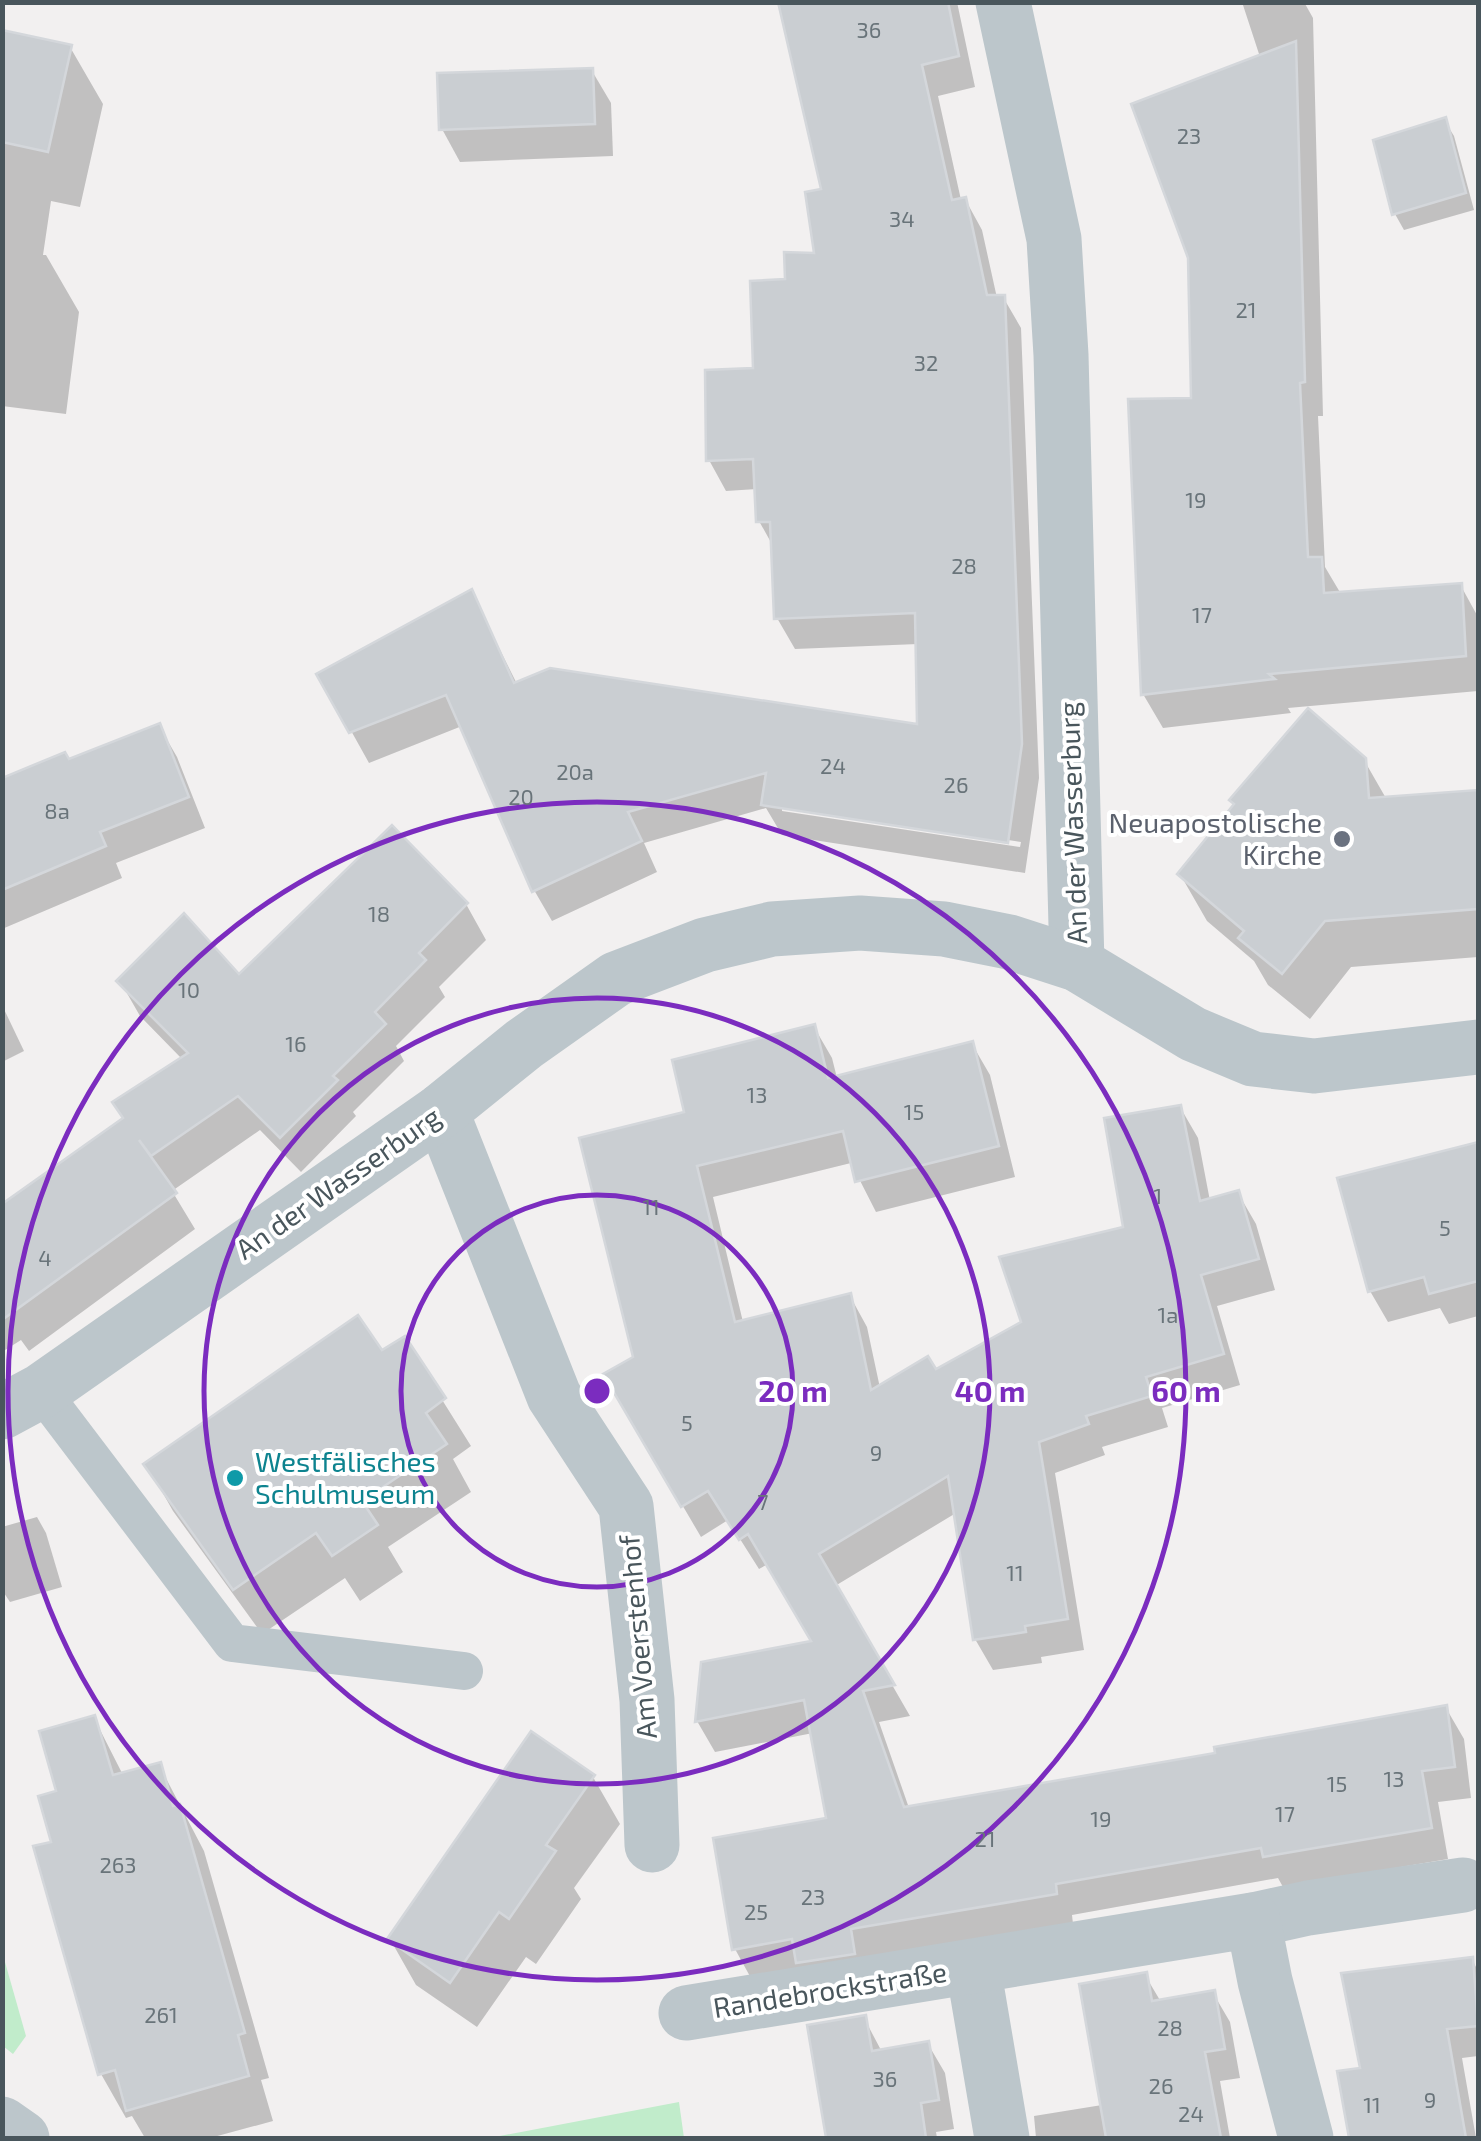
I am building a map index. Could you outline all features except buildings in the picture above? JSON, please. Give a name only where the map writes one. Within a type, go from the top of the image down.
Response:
[{"type":"street","name":"An der Wasserburg","points":[[22,1401],[441,1111],[524,1044],[616,980],[705,945],[772,929],[860,923],[944,929],[1008,942],[1077,964],[1054,239],[1003,2]]},
{"type":"street","points":[[1077,964],[1192,1034],[1253,1059],[1314,1066],[1478,1048]]},
{"type":"street","name":"Am Voerstenhof","points":[[441,1111],[554,1396],[626,1506],[647,1700],[652,1846]]},
{"type":"street","name":"Randebrockstraße","points":[[686,2012],[1463,1885]]},
{"type":"street","points":[[1253,1920],[1306,2138]]},
{"type":"street","name":"Randebrockstraße","points":[[973,1967],[1002,2138]]},
{"type":"street","points":[[2,2124],[22,2138]]},
{"type":"lane","points":[[22,1401],[232,1643],[464,1671]]},
{"type":"green space","points":[[3,1955],[26,2036],[13,2054],[3,2046]]},
{"type":"green space","points":[[679,2102],[684,2138],[489,2138]]},
{"type":"place","name":"Neuapostolische Kirche","points":[[1342,839]]},
{"type":"place","name":"Westfälisches Schulmuseum","points":[[235,1478]]}]
